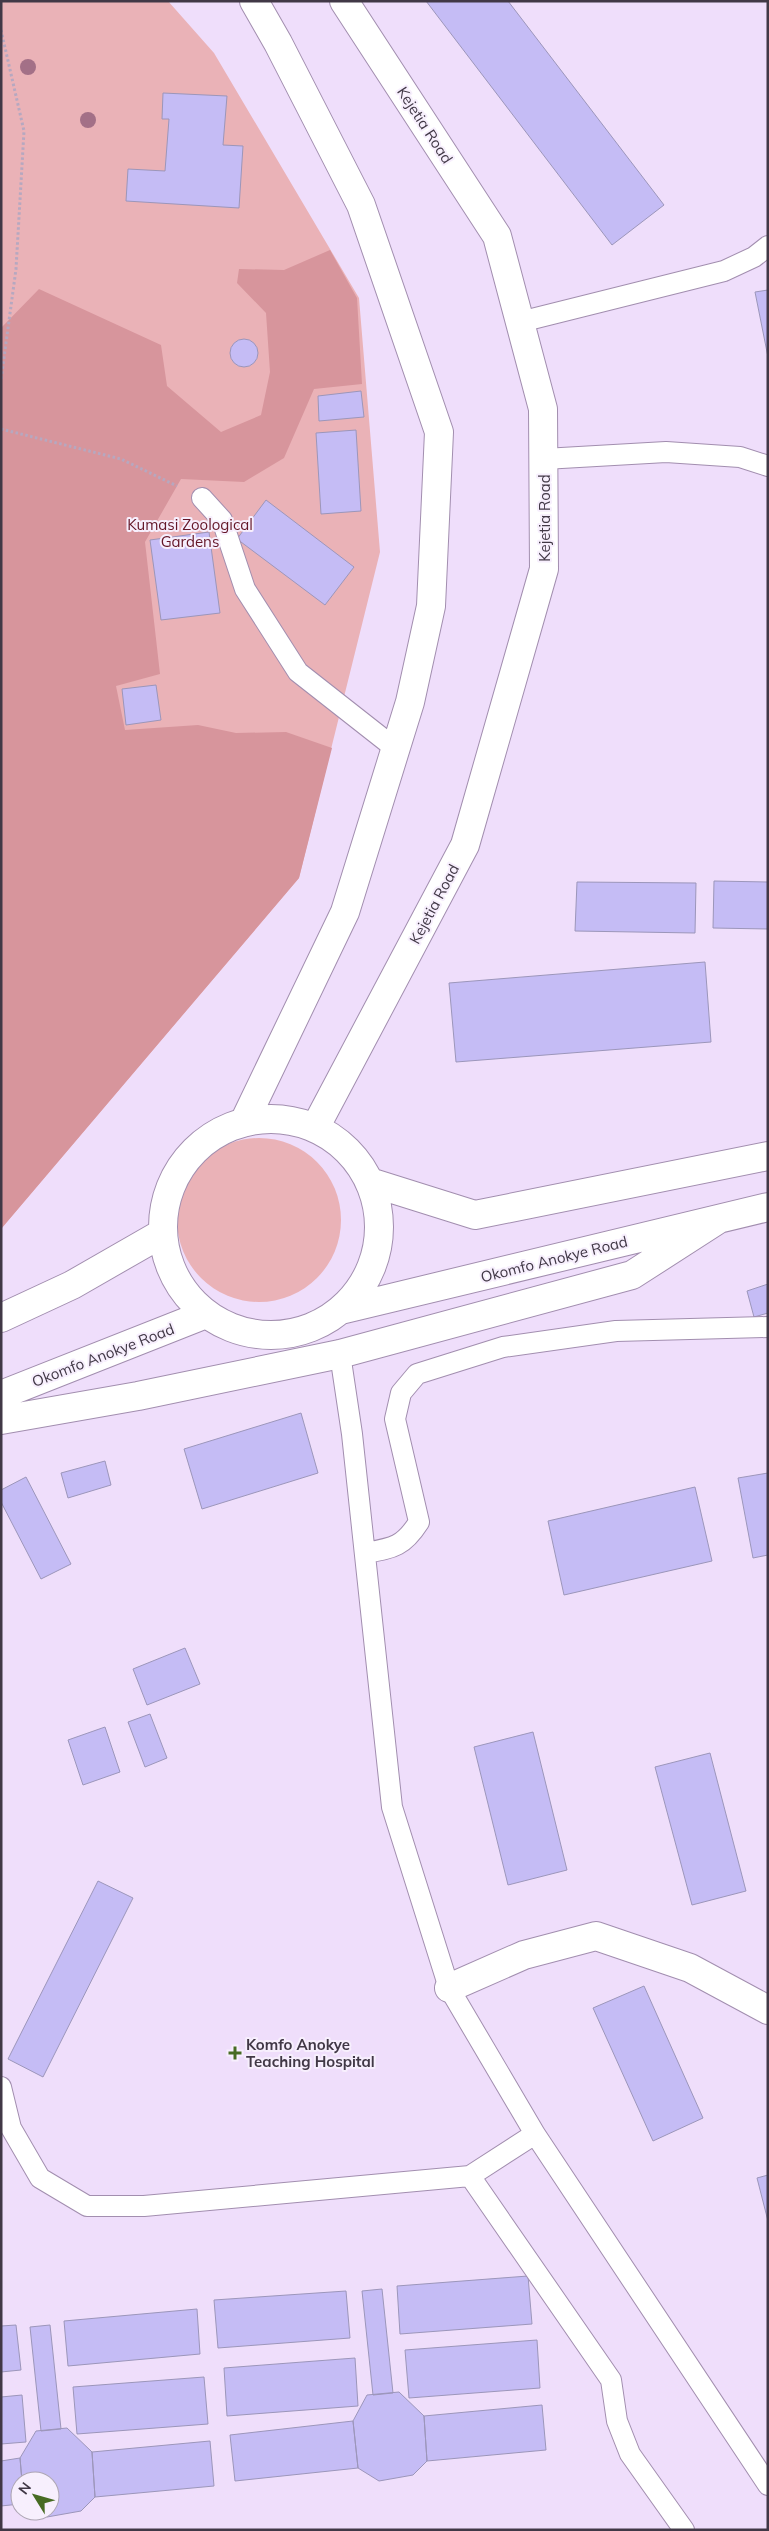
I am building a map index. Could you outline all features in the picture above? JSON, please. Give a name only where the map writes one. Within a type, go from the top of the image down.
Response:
[{"type":"main road","points":[[234,1],[278,43]]},
{"type":"main road","points":[[244,1122],[345,912],[410,702],[431,606],[439,432],[361,205],[278,43],[254,1]]},
{"type":"main road","name":"Kejetia Road","points":[[316,1128],[465,846],[544,569],[543,410],[497,236],[344,1]]},
{"type":"main road","points":[[268,1118],[292,1121],[316,1128],[336,1140],[354,1157],[370,1182],[376,1200],[379,1223],[377,1248],[370,1271],[362,1285],[341,1310],[306,1331],[274,1336],[250,1334],[226,1327],[206,1314],[188,1298],[174,1278],[161,1234],[167,1199],[172,1183],[184,1162],[201,1144],[221,1131],[244,1122],[268,1118]]},
{"type":"main road","points":[[370,1182],[475,1215],[768,1156]]},
{"type":"main road","name":"Okomfo Anokye Road","points":[[341,1310],[768,1207]]},
{"type":"main road","points":[[1,1420],[138,1396],[340,1354],[632,1275],[719,1219]]},
{"type":"main road","points":[[1,1318],[72,1285],[161,1234]]},
{"type":"main road","name":"Okomfo Anokye Road","points":[[1,1395],[206,1314]]},
{"type":"main road","points":[[449,1988],[524,1954],[596,1936],[690,1968],[768,2010]]},
{"type":"lane","points":[[520,322],[724,272],[754,257],[768,246]]},
{"type":"lane","points":[[544,459],[666,452],[740,457],[768,466]]},
{"type":"lane","points":[[202,498],[222,520],[245,589],[298,672],[396,749]]},
{"type":"lane","points":[[365,1553],[396,1548],[410,1537],[419,1522],[394,1419],[401,1393],[418,1374],[503,1347],[597,1334],[768,1327]]},
{"type":"lane","points":[[340,1354],[352,1434],[392,1807],[449,1988],[535,2134],[768,2485]]},
{"type":"lane","points":[[1,2087],[11,2128],[40,2178],[87,2206],[144,2206],[470,2176],[535,2134]]},
{"type":"lane","points":[[470,2176],[611,2380],[617,2421],[630,2454],[684,2530]]},
{"type":"path","points":[[1,30],[24,131],[16,268],[1,380]]},
{"type":"path","points":[[1,429],[121,460],[202,498]]},
{"type":"green space","name":"Kumasi Zoological Gardens","points":[[1,1],[168,1],[214,53],[359,298],[380,552],[299,878],[1,1229]]},
{"type":"green space","points":[[267,1138],[283,1141],[298,1148],[311,1156],[323,1168],[338,1196],[341,1220],[340,1236],[335,1251],[323,1272],[311,1284],[283,1299],[251,1302],[235,1299],[220,1292],[207,1284],[195,1272],[180,1244],[177,1212],[180,1196],[187,1181],[195,1168],[207,1156],[235,1141]]},
{"type":"shaded area","points":[[330,250],[357,298],[362,384],[314,389],[284,458],[244,482],[181,479],[145,542],[160,674],[116,686],[125,730],[198,725],[236,733],[286,732],[332,748],[299,878],[1,1229],[1,328],[39,289],[161,345],[167,386],[221,432],[261,415],[270,372],[266,313],[237,283],[239,269],[284,270]]},
{"type":"building","points":[[426,1],[508,1],[664,205],[612,245]]},
{"type":"building","points":[[163,93],[227,96],[223,145],[243,146],[239,208],[126,201],[128,169],[165,171],[169,119],[162,119]]},
{"type":"building","points":[[768,290],[768,357],[755,292]]},
{"type":"building","points":[[244,339],[254,343],[258,353],[254,363],[244,367],[234,363],[230,353],[234,343]]},
{"type":"building","points":[[361,391],[364,417],[319,421],[318,396]]},
{"type":"building","points":[[356,430],[361,511],[321,514],[316,433]]},
{"type":"building","points":[[266,500],[354,567],[325,605],[237,539]]},
{"type":"building","points":[[209,532],[220,613],[161,620],[150,540]]},
{"type":"building","points":[[156,685],[161,720],[126,725],[122,689]]},
{"type":"building","points":[[714,881],[768,882],[768,929],[713,928]]},
{"type":"building","points":[[577,882],[696,883],[695,933],[575,931]]},
{"type":"building","points":[[705,962],[711,1042],[456,1062],[449,983]]},
{"type":"building","points":[[768,1284],[768,1313],[754,1317],[747,1291]]},
{"type":"building","points":[[301,1413],[318,1473],[202,1509],[184,1449]]},
{"type":"building","points":[[105,1461],[111,1485],[68,1498],[61,1473]]},
{"type":"building","points":[[768,1473],[768,1555],[753,1558],[738,1478]]},
{"type":"building","points":[[26,1477],[71,1564],[41,1579],[1,1502],[1,1490]]},
{"type":"building","points":[[695,1487],[712,1561],[564,1595],[548,1521]]},
{"type":"building","points":[[185,1648],[200,1684],[147,1705],[133,1669]]},
{"type":"building","points":[[150,1714],[167,1758],[145,1767],[128,1722]]},
{"type":"building","points":[[105,1727],[120,1772],[83,1785],[68,1740]]},
{"type":"building","points":[[533,1732],[567,1870],[508,1885],[474,1747]]},
{"type":"building","points":[[710,1753],[746,1891],[692,1905],[655,1767]]},
{"type":"building","points":[[98,1881],[133,1898],[43,2077],[8,2059]]},
{"type":"building","points":[[644,1986],[703,2118],[653,2141],[593,2008]]},
{"type":"building","points":[[768,2175],[768,2221],[757,2178]]},
{"type":"building","points":[[528,2276],[532,2324],[400,2334],[397,2286]]},
{"type":"building","points":[[382,2289],[393,2393],[373,2395],[362,2291]]},
{"type":"building","points":[[346,2291],[350,2338],[218,2348],[214,2300]]},
{"type":"building","points":[[197,2309],[200,2354],[68,2366],[64,2321]]},
{"type":"building","points":[[16,2325],[21,2370],[1,2372],[1,2326]]},
{"type":"building","points":[[50,2325],[61,2429],[41,2431],[30,2327]]},
{"type":"building","points":[[537,2340],[540,2388],[409,2398],[405,2350]]},
{"type":"building","points":[[355,2358],[358,2406],[227,2416],[224,2368]]},
{"type":"building","points":[[204,2377],[208,2424],[77,2434],[73,2387]]},
{"type":"building","points":[[399,2392],[424,2416],[427,2461],[413,2475],[379,2481],[358,2468],[353,2421],[367,2395]]},
{"type":"building","points":[[22,2395],[26,2442],[1,2444],[1,2397]]},
{"type":"building","points":[[542,2405],[546,2450],[427,2461],[424,2416]]},
{"type":"building","points":[[353,2421],[358,2468],[235,2481],[230,2435]]},
{"type":"building","points":[[67,2428],[92,2452],[95,2497],[81,2511],[60,2515],[60,2471],[21,2471],[20,2458],[36,2431]]},
{"type":"building","points":[[210,2441],[214,2486],[95,2497],[92,2452]]},
{"type":"building","points":[[20,2458],[21,2471],[10,2471],[10,2505],[1,2506],[1,2461]]},
{"type":"place","name":"Komfo Anokye Teaching Hospital","points":[[235,2053]]}]
